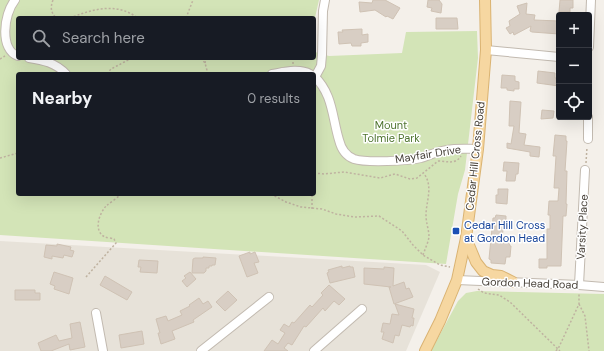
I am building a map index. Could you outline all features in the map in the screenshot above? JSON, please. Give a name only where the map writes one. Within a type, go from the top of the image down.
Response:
[{"type":"main road","name":"Cedar Hill Cross Road","points":[[425,351],[440,321],[457,280],[466,238],[478,150],[486,50],[485,0]]},
{"type":"main road","points":[[466,238],[476,262],[483,271],[492,275],[501,276],[513,282]]},
{"type":"street","points":[[15,0],[8,10],[2,30],[2,38],[3,45],[8,53],[16,55]]},
{"type":"street","points":[[316,72],[321,66],[323,11],[325,0]]},
{"type":"street","points":[[590,12],[591,0]]},
{"type":"street","points":[[486,50],[556,57]]},
{"type":"street","points":[[41,60],[57,65],[64,72]]},
{"type":"street","points":[[287,72],[306,72]]},
{"type":"street","name":"Mayfair Drive","points":[[316,79],[324,88],[331,103],[342,149],[354,159],[377,161],[408,159],[420,158],[447,150],[478,150]]},
{"type":"street","points":[[588,120],[588,139]]},
{"type":"street","name":"Varsity Place","points":[[579,285],[585,170]]},
{"type":"street","name":"Gordon Head Road","points":[[457,280],[604,287]]},
{"type":"street","points":[[202,351],[269,297]]},
{"type":"street","points":[[314,351],[362,309]]},
{"type":"street","points":[[96,313],[103,351]]},
{"type":"path","points":[[53,0],[51,7],[54,16]]},
{"type":"path","points":[[188,16],[193,0]]},
{"type":"path","points":[[74,16],[85,11],[105,8],[123,11],[135,16]]},
{"type":"path","points":[[0,59],[8,53]]},
{"type":"path","points":[[109,72],[111,69],[128,60]]},
{"type":"path","points":[[203,60],[207,72]]},
{"type":"path","points":[[585,170],[588,139]]},
{"type":"path","points":[[316,173],[344,172],[380,178],[395,174],[410,179],[417,178],[438,161],[458,161],[466,149]]},
{"type":"path","points":[[0,158],[16,154]]},
{"type":"path","points":[[422,174],[426,175],[429,188],[426,214],[429,231],[423,255]]},
{"type":"path","points":[[86,277],[116,243],[114,239],[105,237],[100,233],[98,221],[106,207],[119,196]]},
{"type":"path","points":[[275,196],[301,207],[322,209],[336,214],[354,217],[379,216],[402,231],[423,255],[440,265],[460,269]]},
{"type":"path","points":[[312,196],[312,209]]},
{"type":"path","points":[[468,281],[484,293],[499,295],[510,302],[560,351]]},
{"type":"path","points":[[556,351],[579,304],[579,285]]},
{"type":"path","points":[[579,304],[585,316],[589,351]]},
{"type":"shaded area","points":[[0,241],[426,265],[440,272],[406,351],[0,351]]},
{"type":"green space","name":"Mount Tolmie Park","points":[[0,0],[319,0],[315,16],[16,16],[16,60],[316,60],[316,52],[329,56],[402,53],[406,32],[477,31],[478,58],[465,170],[458,194],[446,264],[0,235]]},
{"type":"green space","points":[[477,291],[604,294],[604,351],[431,351],[458,301],[466,293]]},
{"type":"building","points":[[373,0],[385,0],[400,8],[393,19],[387,16],[386,17],[375,10],[360,12],[359,2],[372,3]]},
{"type":"building","points":[[428,0],[439,0],[442,4],[441,13],[431,11],[432,8],[427,7]]},
{"type":"building","points":[[560,0],[573,0],[573,8],[570,8],[570,12],[559,12]]},
{"type":"building","points":[[527,3],[526,14],[535,15],[534,20],[556,21],[556,34],[532,32],[530,31],[531,26],[514,35],[513,32],[510,34],[506,28],[510,26],[509,21],[520,14],[517,6]]},
{"type":"building","points":[[436,18],[457,18],[458,29],[436,29]]},
{"type":"building","points":[[362,29],[362,35],[368,34],[368,42],[361,43],[361,46],[352,46],[351,43],[339,44],[338,32],[343,32],[342,30]]},
{"type":"building","points":[[538,71],[555,73],[556,86],[537,83]]},
{"type":"building","points":[[502,75],[515,76],[515,81],[519,82],[519,89],[514,89],[514,91],[507,90],[507,88],[501,88]]},
{"type":"building","points":[[510,101],[521,102],[519,133],[526,134],[524,145],[540,147],[539,157],[530,156],[530,152],[507,148],[507,143],[511,144],[514,126],[509,126]]},
{"type":"building","points":[[542,110],[554,111],[553,118],[541,119]]},
{"type":"building","points":[[555,135],[566,136],[567,141],[565,171],[567,171],[567,204],[566,216],[563,216],[561,266],[547,266],[547,268],[539,268],[539,259],[547,259],[547,229],[550,229],[550,215],[548,215],[549,201],[558,201],[559,188],[554,188],[556,156],[553,156]]},
{"type":"building","points":[[504,162],[519,163],[518,174],[516,174],[515,181],[506,181],[507,171],[503,171]]},
{"type":"building","points":[[498,189],[508,189],[507,204],[496,203]]},
{"type":"building","points":[[496,215],[506,216],[502,238],[508,239],[511,246],[510,257],[506,257],[505,264],[491,263],[491,260],[489,259],[493,218],[495,218]]},
{"type":"building","points":[[57,244],[71,247],[70,250],[74,251],[72,257],[64,255],[63,258],[52,256],[52,259],[44,257],[46,245],[57,246]]},
{"type":"building","points":[[250,252],[250,254],[255,252],[259,262],[254,263],[258,273],[247,277],[239,256]]},
{"type":"building","points":[[203,257],[216,258],[215,265],[206,268],[204,273],[192,273],[193,259]]},
{"type":"building","points":[[139,260],[158,261],[157,273],[140,272],[141,267],[138,267]]},
{"type":"building","points":[[342,266],[342,268],[350,266],[353,267],[355,277],[330,283],[327,273],[329,272],[328,270]]},
{"type":"building","points":[[384,267],[394,268],[393,286],[404,282],[406,289],[409,288],[413,297],[394,304],[389,287],[391,287],[364,284],[364,268],[384,269]]},
{"type":"building","points":[[54,272],[73,278],[69,294],[54,289],[55,286],[50,284]]},
{"type":"building","points":[[190,272],[196,279],[187,287],[182,281],[186,278],[184,276]]},
{"type":"building","points":[[105,276],[132,292],[127,300],[100,285]]},
{"type":"building","points":[[329,285],[345,299],[339,305],[334,301],[325,311],[323,308],[306,327],[304,326],[292,345],[288,343],[284,348],[288,351],[264,351],[272,340],[278,344],[285,333],[280,330],[284,324],[289,327],[292,322],[294,323],[310,305],[312,307],[323,295],[321,293]]},
{"type":"building","points":[[15,290],[35,290],[35,293],[40,293],[40,300],[15,300]]},
{"type":"building","points":[[228,291],[237,300],[225,311],[216,302]]},
{"type":"building","points":[[199,298],[203,304],[208,301],[212,307],[193,320],[194,322],[172,331],[175,339],[161,344],[156,319],[166,316],[168,321],[182,315],[180,311],[190,306],[189,305]]},
{"type":"building","points":[[395,304],[414,309],[412,318],[414,318],[413,326],[411,325],[410,327],[402,325],[399,336],[395,335],[393,343],[382,339],[384,332],[381,332],[383,323],[390,324],[392,314],[399,315]]},
{"type":"building","points":[[80,322],[85,347],[70,350],[69,344],[51,351],[41,351],[38,343],[56,335],[59,341],[72,338],[70,324]]},
{"type":"building","points":[[142,331],[144,344],[121,348],[119,335]]},
{"type":"place","name":"Cedar Hill Cross at Gordon Head","points":[[456,231]]}]
